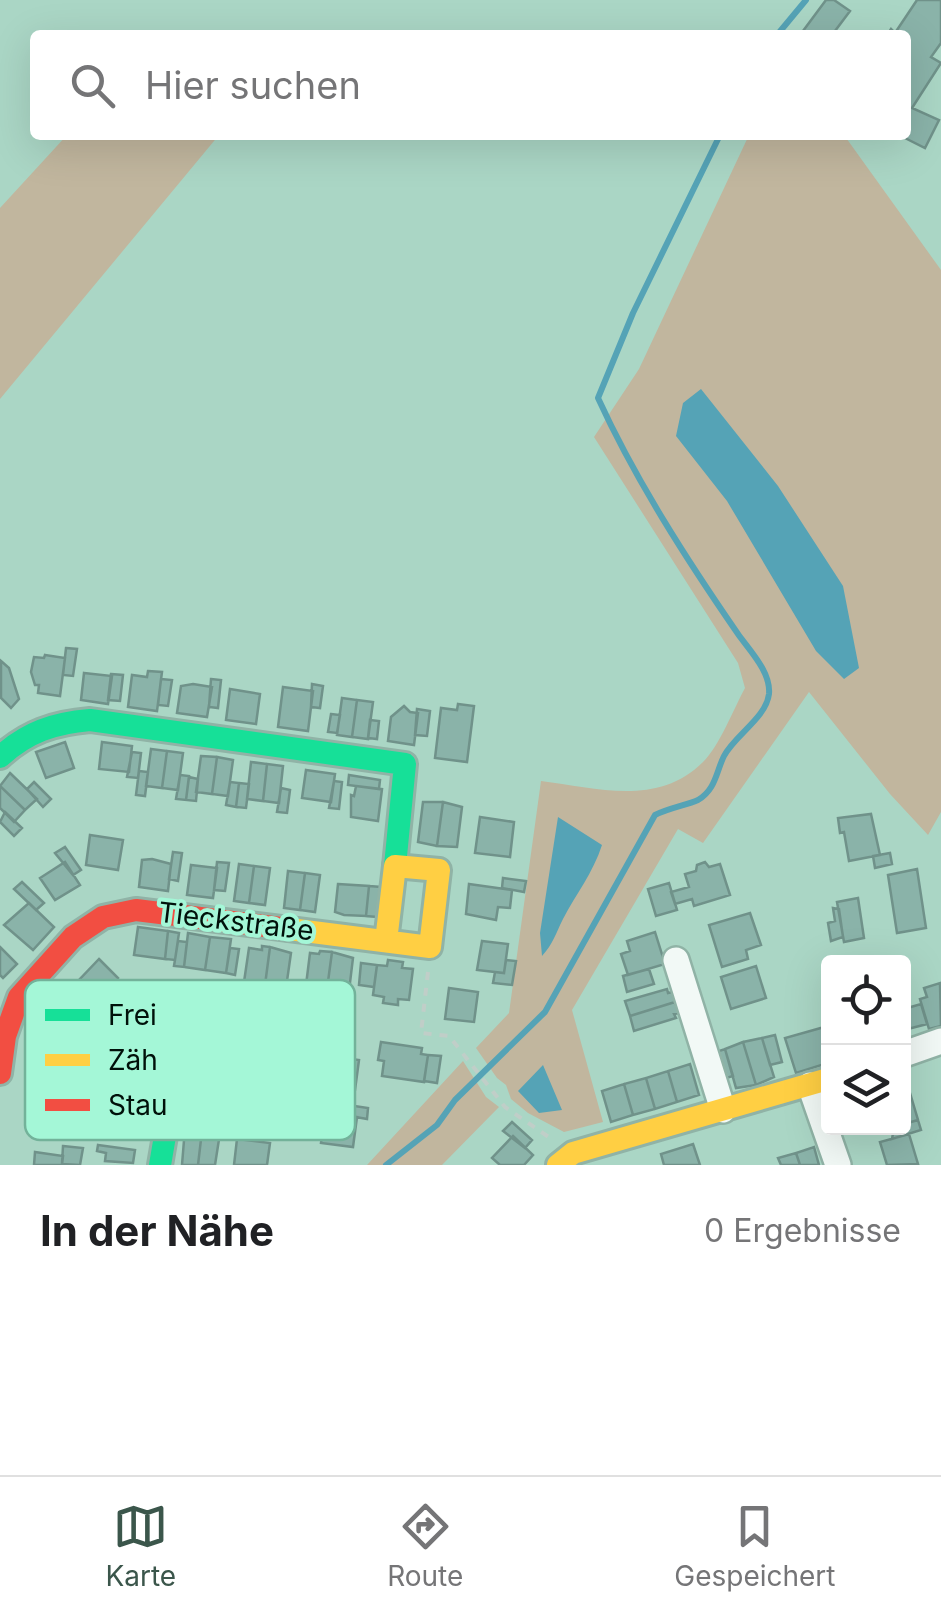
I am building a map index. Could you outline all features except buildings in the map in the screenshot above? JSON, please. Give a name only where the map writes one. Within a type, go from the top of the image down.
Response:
[{"type":"street","points":[[0,756],[13,743],[50,724],[90,720],[405,764],[386,941]]},
{"type":"street","points":[[395,866],[439,870],[430,947]]},
{"type":"street","name":"Tieckstraße","points":[[34,980],[73,937],[103,917],[136,910],[430,947]]},
{"type":"street","points":[[676,960],[723,1110]]},
{"type":"street","name":"Tieckstraße","points":[[0,1074],[5,1036],[25,990]]},
{"type":"street","points":[[911,1052],[941,1041]]},
{"type":"street","points":[[577,1158],[819,1082],[838,1165]]},
{"type":"street","points":[[160,1165],[164,1140]]},
{"type":"path","points":[[430,947],[420,1032],[449,1036],[505,1107],[577,1158]]},
{"type":"shaded area","points":[[62,140],[215,140],[0,399],[0,208]]},
{"type":"shaded area","points":[[747,140],[848,140],[941,270],[941,812],[928,835],[809,692],[703,843],[678,829],[572,1010],[603,1122],[564,1132],[511,1099],[506,1085],[476,1048],[509,1013],[541,781],[626,791],[667,785],[685,776],[709,755],[745,688],[738,663],[594,437],[639,369]]},
{"type":"shaded area","points":[[463,1061],[486,1097],[499,1107],[442,1165],[367,1165]]},
{"type":"water","points":[[701,389],[778,486],[843,586],[859,668],[844,679],[816,651],[727,501],[676,436],[683,403]]},
{"type":"water","points":[[558,817],[602,845],[542,956],[540,933]]},
{"type":"water","points":[[543,1065],[562,1110],[539,1113],[518,1091]]},
{"type":"waterway","points":[[781,30],[806,0]]},
{"type":"waterway","points":[[386,1165],[437,1125],[455,1100],[545,1012],[655,815],[704,796],[729,748],[767,703],[769,686],[763,670],[663,519],[598,398],[633,313],[718,140]]},
{"type":"traffic: fast","points":[[0,757],[42,730],[90,720],[405,764],[395,866]]},
{"type":"traffic: fast","points":[[160,1165],[164,1140]]},
{"type":"traffic: slow","points":[[289,929],[430,947],[439,870],[395,866],[386,941]]},
{"type":"traffic: slow","points":[[558,1165],[573,1153],[821,1081]]},
{"type":"traffic: jam","points":[[34,980],[73,937],[103,917],[136,910],[289,929]]},
{"type":"traffic: jam","points":[[0,1073],[5,1036],[25,990]]}]
